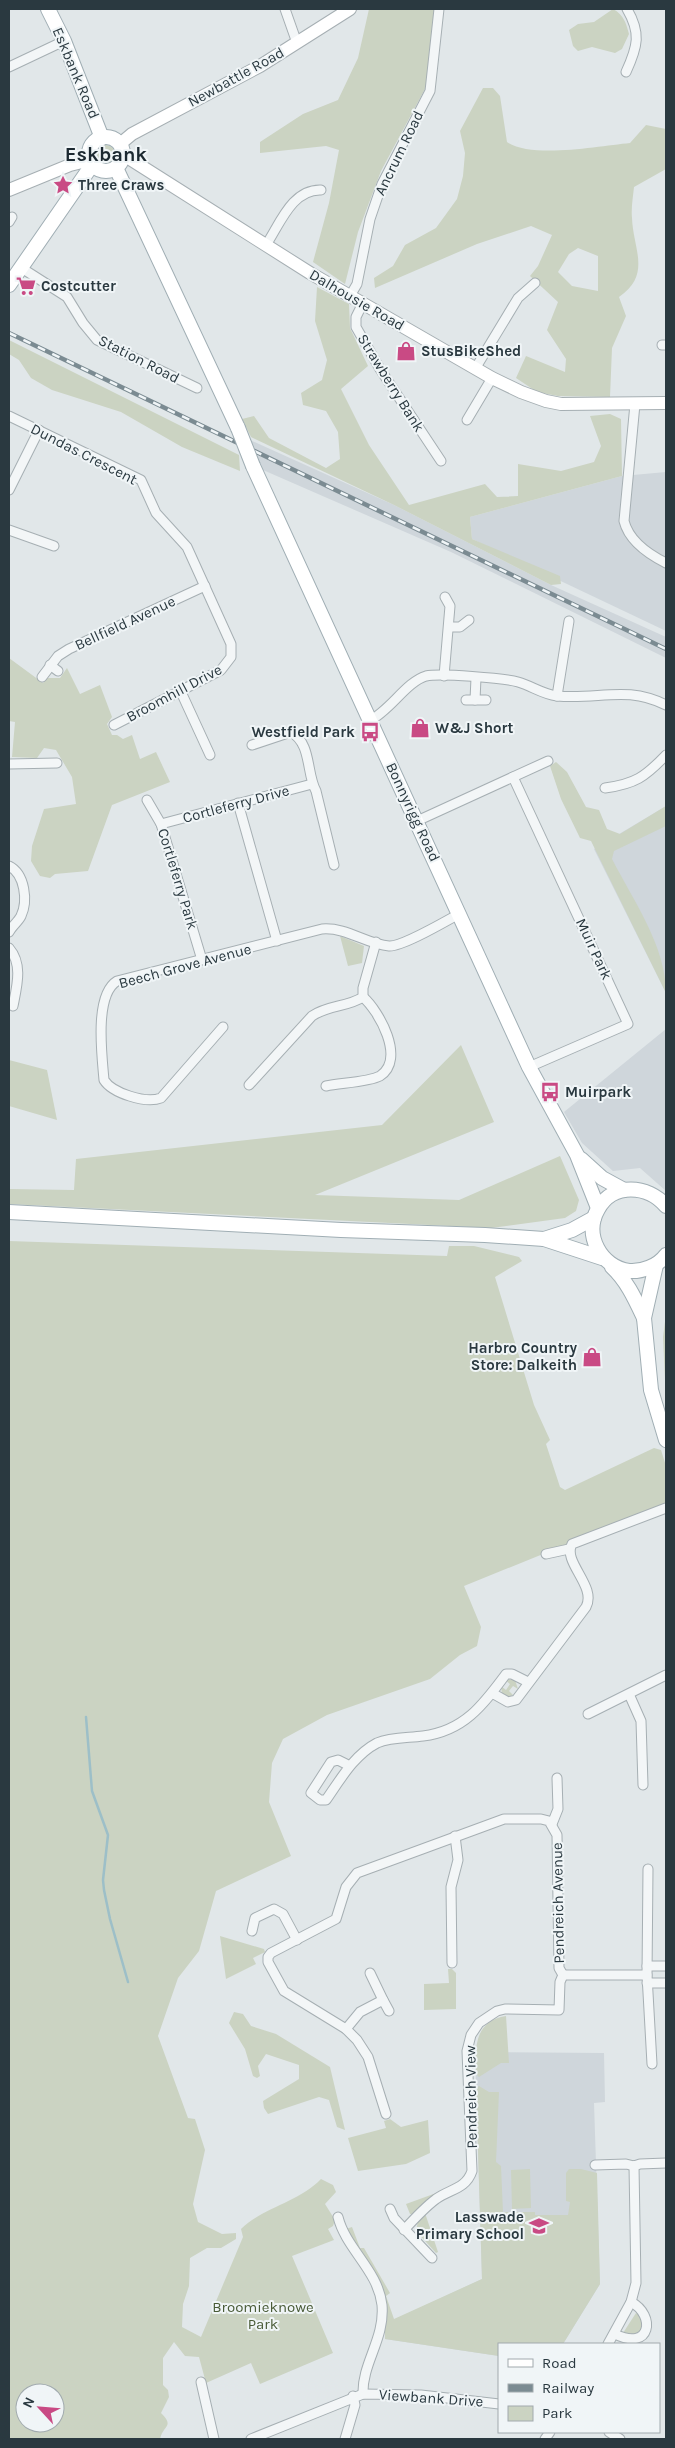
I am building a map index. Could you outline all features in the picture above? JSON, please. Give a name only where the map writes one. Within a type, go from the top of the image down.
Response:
[{"type":"main road","name":"Eskbank Road","points":[[48,9],[64,41],[102,138]]},
{"type":"main road","name":"Newbattle Road","points":[[120,156],[132,134],[260,66],[350,9]]},
{"type":"main road","points":[[9,190],[70,165],[91,162],[104,172],[120,156],[113,138],[102,138],[91,147],[91,162],[9,285]]},
{"type":"main road","name":"Dalhousie Road","points":[[120,156],[130,159],[266,246],[492,378],[546,401],[577,405],[666,403]]},
{"type":"main road","name":"Bonnyrigg Road","points":[[120,156],[253,466],[369,721],[530,1067],[577,1155],[596,1213],[593,1236],[606,1262]]},
{"type":"main road","name":"Bonnyrigg Road","points":[[577,1155],[602,1178],[624,1190]]},
{"type":"main road","points":[[544,1240],[572,1230],[596,1213],[609,1196],[624,1190],[637,1189],[649,1192],[666,1206]]},
{"type":"main road","points":[[9,1212],[340,1230],[485,1235],[544,1240],[633,1271],[656,1265],[666,1255]]},
{"type":"main road","points":[[606,1262],[622,1277],[631,1290],[644,1318]]},
{"type":"main road","points":[[656,1265],[644,1318],[651,1390],[666,1440]]},
{"type":"street","points":[[285,9],[297,43]]},
{"type":"street","name":"Ancrum Road","points":[[350,296],[356,284],[370,219],[382,184],[430,91],[439,9]]},
{"type":"street","points":[[626,72],[634,54],[636,26],[627,9]]},
{"type":"street","points":[[9,67],[64,41]]},
{"type":"street","points":[[266,246],[294,201],[303,193],[321,190]]},
{"type":"street","name":"Station Road","points":[[20,267],[68,297],[83,323],[97,340],[197,388]]},
{"type":"street","points":[[476,369],[518,298],[535,284]]},
{"type":"street","name":"Strawberry Bank","points":[[363,303],[356,317],[356,327],[380,369],[441,460]]},
{"type":"street","points":[[467,420],[492,378]]},
{"type":"street","points":[[635,404],[624,521],[630,536],[655,557],[666,563]]},
{"type":"street","name":"Dundas Crescent","points":[[9,416],[141,480],[156,514],[187,547],[231,644],[231,657]]},
{"type":"street","points":[[9,490],[39,430]]},
{"type":"street","points":[[9,530],[54,546]]},
{"type":"street","name":"Bellfield Avenue","points":[[42,677],[50,665],[68,649],[205,586]]},
{"type":"street","points":[[444,676],[450,606],[445,597]]},
{"type":"street","points":[[449,627],[460,627],[469,620]]},
{"type":"street","points":[[556,696],[569,621]]},
{"type":"street","name":"Broomhill Drive","points":[[114,725],[181,692],[220,670],[227,665],[231,657]]},
{"type":"street","points":[[50,665],[58,671]]},
{"type":"street","points":[[369,721],[378,717],[418,680],[436,675],[518,682],[538,692],[556,696],[640,694],[666,705]]},
{"type":"street","points":[[476,678],[470,700],[486,700]]},
{"type":"street","points":[[181,692],[206,753]]},
{"type":"street","points":[[252,745],[292,732],[298,735],[310,767],[312,784],[316,791],[335,853],[334,865]]},
{"type":"street","points":[[605,788],[626,785],[646,776],[666,755]]},
{"type":"street","points":[[9,764],[44,759],[56,763]]},
{"type":"street","points":[[417,821],[548,761]]},
{"type":"street","name":"Muir Park","points":[[513,777],[628,1024],[530,1067]]},
{"type":"street","name":"Cortleferry Drive","points":[[161,824],[312,784]]},
{"type":"street","name":"Cortleferry Park","points":[[147,800],[161,824],[202,960]]},
{"type":"street","points":[[238,803],[277,941]]},
{"type":"street","points":[[9,866],[19,876],[24,888],[24,897],[20,917],[9,932]]},
{"type":"street","name":"Beech Grove Avenue","points":[[223,1027],[161,1098],[151,1100],[116,1091],[108,1086],[104,1080],[100,1030],[109,989],[112,984],[331,928],[391,946],[398,945],[460,914]]},
{"type":"street","points":[[326,1086],[377,1077],[384,1073],[389,1065],[392,1054],[391,1046],[376,1011],[363,997],[363,988],[376,942]]},
{"type":"street","points":[[9,948],[15,955],[18,968],[13,1006]]},
{"type":"street","points":[[249,1085],[312,1016],[325,1009],[356,1002],[363,997]]},
{"type":"street","points":[[216,1035],[223,1042]]},
{"type":"street","points":[[546,1554],[569,1549],[575,1542],[666,1508]]},
{"type":"street","points":[[492,1693],[512,1702],[535,1676],[588,1603],[588,1593],[569,1549]]},
{"type":"street","points":[[350,1766],[338,1760],[331,1762],[311,1793],[320,1800],[326,1800],[350,1766],[365,1752],[384,1741],[444,1733],[455,1728],[470,1716],[509,1673],[528,1682]]},
{"type":"street","points":[[588,1714],[666,1675]]},
{"type":"street","points":[[629,1694],[641,1721],[643,1785]]},
{"type":"street","name":"Pendreich Avenue","points":[[557,1778],[558,1809],[552,1824],[557,1835],[558,1968],[563,1975],[647,1975],[666,1983]]},
{"type":"street","points":[[386,2114],[368,2057],[357,2040],[346,2029],[284,1991],[268,1962],[268,1957],[336,1919],[346,1887],[357,1873],[455,1836],[511,1818],[541,1819],[552,1824]]},
{"type":"street","points":[[452,1963],[451,1887],[458,1860],[455,1836]]},
{"type":"street","points":[[648,1869],[647,1975],[652,2064]]},
{"type":"street","points":[[252,1930],[255,1918],[274,1910],[283,1914],[297,1940]]},
{"type":"street","name":"Pendreich Avenue","points":[[647,1975],[666,1966]]},
{"type":"street","points":[[370,1974],[389,2011]]},
{"type":"street","name":"Pendreich View","points":[[404,2230],[437,2198],[465,2184],[472,2171],[467,2051],[475,2028],[490,2014],[504,2009],[559,2010],[560,1982],[563,1975]]},
{"type":"street","points":[[346,2029],[360,2012],[383,2000]]},
{"type":"street","points":[[595,2165],[626,2164],[634,2166],[666,2162]]},
{"type":"street","points":[[609,2343],[631,2302],[636,2274],[632,2173],[634,2166]]},
{"type":"street","points":[[390,2209],[394,2218],[404,2230],[432,2258]]},
{"type":"street","points":[[338,2217],[340,2229],[369,2270],[379,2291],[381,2303],[382,2328],[363,2384],[363,2394]]},
{"type":"street","points":[[615,2334],[624,2339],[637,2340],[646,2331],[645,2318],[637,2306],[631,2302]]},
{"type":"street","points":[[200,2382],[214,2439]]},
{"type":"street","name":"Viewbank Drive","points":[[252,2439],[353,2396],[363,2394],[422,2395],[498,2404]]},
{"type":"street","points":[[345,2439],[355,2404],[353,2396]]},
{"type":"shaded area","points":[[250,440],[394,505],[551,585],[666,637],[666,658],[451,552],[263,470]]},
{"type":"shaded area","points":[[666,472],[666,631],[472,539],[470,517],[622,476]]},
{"type":"shaded area","points":[[666,806],[666,993],[594,849]]},
{"type":"shaded area","points":[[666,1029],[666,1191],[640,1168],[613,1171],[582,1143],[564,1112]]},
{"type":"shaded area","name":"Lasswade Primary School","points":[[475,2052],[604,2053],[605,2102],[594,2103],[600,2284],[564,2343],[498,2343],[498,2356],[385,2339],[387,2323],[482,2279]]},
{"type":"green space","points":[[369,9],[442,9],[437,16],[426,87],[381,171],[358,232],[345,284],[313,262],[329,203],[339,150],[326,146],[260,153],[260,142],[303,114],[338,100],[358,58]]},
{"type":"green space","points":[[613,9],[617,11],[626,23],[629,34],[622,49],[615,53],[592,47],[578,51],[573,46],[569,30],[578,24],[594,22]]},
{"type":"green space","points":[[483,88],[493,88],[500,96],[507,142],[518,147],[549,151],[630,143],[646,125],[666,129],[666,169],[634,187],[632,214],[638,270],[629,288],[619,297],[626,316],[612,348],[610,397],[558,396],[537,392],[516,378],[526,356],[565,372],[566,359],[547,330],[558,302],[530,276],[538,266],[552,235],[531,226],[477,244],[375,288],[374,278],[393,266],[405,245],[436,228],[457,199],[463,176],[465,153],[460,131]],"holes":[[[578,248],[598,256],[598,291],[572,286],[558,272],[569,254]]]},
{"type":"green space","points":[[102,145],[110,145],[115,150],[113,161],[102,163],[97,158],[97,150]]},
{"type":"green space","points":[[317,287],[349,304],[350,328],[368,366],[341,389],[369,445],[409,505],[485,484],[497,497],[518,496],[518,464],[561,471],[594,462],[601,446],[590,416],[610,414],[621,419],[622,476],[470,517],[472,539],[560,576],[561,584],[551,585],[394,505],[251,437],[242,419],[254,416],[269,438],[326,468],[340,459],[338,432],[326,411],[303,405],[301,393],[322,380],[327,360],[315,321]]},
{"type":"green space","points":[[9,340],[239,455],[240,471],[182,447],[121,412],[52,390],[31,378],[19,360],[9,354]]},
{"type":"green space","points":[[9,658],[43,683],[47,678],[60,678],[67,668],[80,694],[100,685],[112,717],[107,724],[112,735],[117,735],[123,739],[132,735],[140,759],[156,752],[170,782],[112,805],[88,871],[55,874],[50,878],[40,876],[31,861],[32,846],[44,809],[76,804],[72,777],[56,750],[44,748],[37,758],[12,757],[15,722],[9,721]]},
{"type":"green space","points":[[556,762],[567,772],[586,807],[599,810],[607,829],[620,834],[666,806],[666,826],[614,851],[612,859],[647,924],[661,958],[665,975],[666,993],[591,841],[580,838],[561,799],[550,766]]},
{"type":"green space","points":[[340,936],[364,946],[362,963],[348,966]]},
{"type":"green space","points":[[461,1045],[494,1122],[315,1195],[459,1200],[560,1156],[579,1200],[576,1211],[565,1218],[491,1228],[9,1204],[9,1189],[74,1190],[76,1159],[382,1125]]},
{"type":"green space","points":[[9,1060],[47,1070],[57,1120],[9,1106]]},
{"type":"green space","name":"Broomieknowe Park","points":[[9,1241],[447,1256],[449,1246],[474,1246],[519,1257],[522,1261],[495,1277],[534,1405],[550,1440],[546,1444],[560,1487],[565,1490],[654,1448],[661,1450],[666,1466],[666,1504],[464,1586],[481,1627],[477,1646],[460,1655],[430,1679],[327,1715],[283,1739],[272,1763],[269,1802],[291,1856],[216,1891],[199,1951],[178,1978],[158,2036],[188,2118],[195,2119],[205,2150],[193,2204],[198,2222],[222,2234],[236,2233],[236,2239],[221,2248],[207,2248],[190,2258],[189,2286],[183,2304],[182,2327],[201,2337],[243,2237],[241,2229],[260,2215],[312,2187],[321,2179],[333,2185],[336,2192],[325,2204],[335,2220],[333,2226],[328,2229],[334,2240],[292,2256],[333,2353],[260,2384],[251,2363],[206,2383],[199,2357],[185,2356],[174,2342],[163,2358],[163,2385],[168,2390],[169,2397],[161,2413],[168,2424],[160,2439],[9,2439]]},
{"type":"green space","points":[[666,1314],[666,1402],[663,1337]]},
{"type":"green space","points":[[505,1680],[515,1680],[518,1689],[513,1686],[509,1691],[513,1695],[509,1697],[502,1694],[501,1686],[506,1690],[510,1684]]},
{"type":"green space","points":[[220,1936],[264,1949],[265,1952],[253,1958],[256,1964],[226,1979]]},
{"type":"green space","points":[[448,1969],[452,1969],[456,1973],[456,2009],[424,2010],[424,1984],[449,1983]]},
{"type":"green space","points":[[234,2012],[243,2014],[251,2026],[276,2034],[330,2067],[345,2130],[337,2127],[329,2100],[319,2097],[268,2114],[264,2108],[263,2101],[299,2079],[299,2065],[266,2054],[258,2066],[260,2076],[257,2078],[253,2076],[245,2049],[229,2023]]},
{"type":"green space","points":[[506,2016],[509,2063],[501,2063],[479,2077],[476,2074],[476,2055],[482,2030],[495,2019]]},
{"type":"green space","points":[[479,2086],[489,2092],[499,2092],[496,2162],[501,2166],[503,2212],[535,2212],[535,2215],[568,2215],[570,2202],[566,2201],[566,2173],[569,2169],[581,2169],[597,2173],[600,2284],[564,2343],[498,2343],[498,2356],[385,2339],[385,2302],[346,2229],[352,2227],[360,2248],[364,2248],[390,2293],[386,2296],[394,2319],[482,2279],[476,2088]]},
{"type":"green space","points":[[390,2119],[401,2127],[428,2120],[430,2153],[406,2164],[358,2171],[348,2138],[386,2128],[384,2121]]},
{"type":"green space","points":[[530,2169],[531,2208],[512,2209],[511,2170]]},
{"type":"green space","points":[[439,2192],[412,2214],[410,2214],[406,2204]]},
{"type":"green space","points":[[425,2213],[438,2252],[436,2253],[416,2231],[418,2221]]},
{"type":"green space","points":[[636,2313],[641,2317],[642,2329],[636,2336],[623,2333]]},
{"type":"waterway","points":[[86,1717],[92,1791],[108,1835],[103,1880],[104,1890],[110,1919],[128,1982]]},
{"type":"railway","points":[[9,333],[666,649]]},
{"type":"place","name":"Three Craws","points":[[63,185]]},
{"type":"place","name":"Costcutter","points":[[26,286]]},
{"type":"place","name":"StusBikeShed","points":[[406,351]]},
{"type":"place","name":"W&J Short","points":[[420,728]]},
{"type":"place","name":"Westfield Park","points":[[370,732]]},
{"type":"place","name":"Muirpark","points":[[550,1092]]},
{"type":"place","name":"Harbro Country Store: Dalkeith","points":[[592,1357]]},
{"type":"place","name":"Lasswade Primary School","points":[[539,2226]]},
{"type":"district","name":"Eskbank","points":[[106,154]]}]
